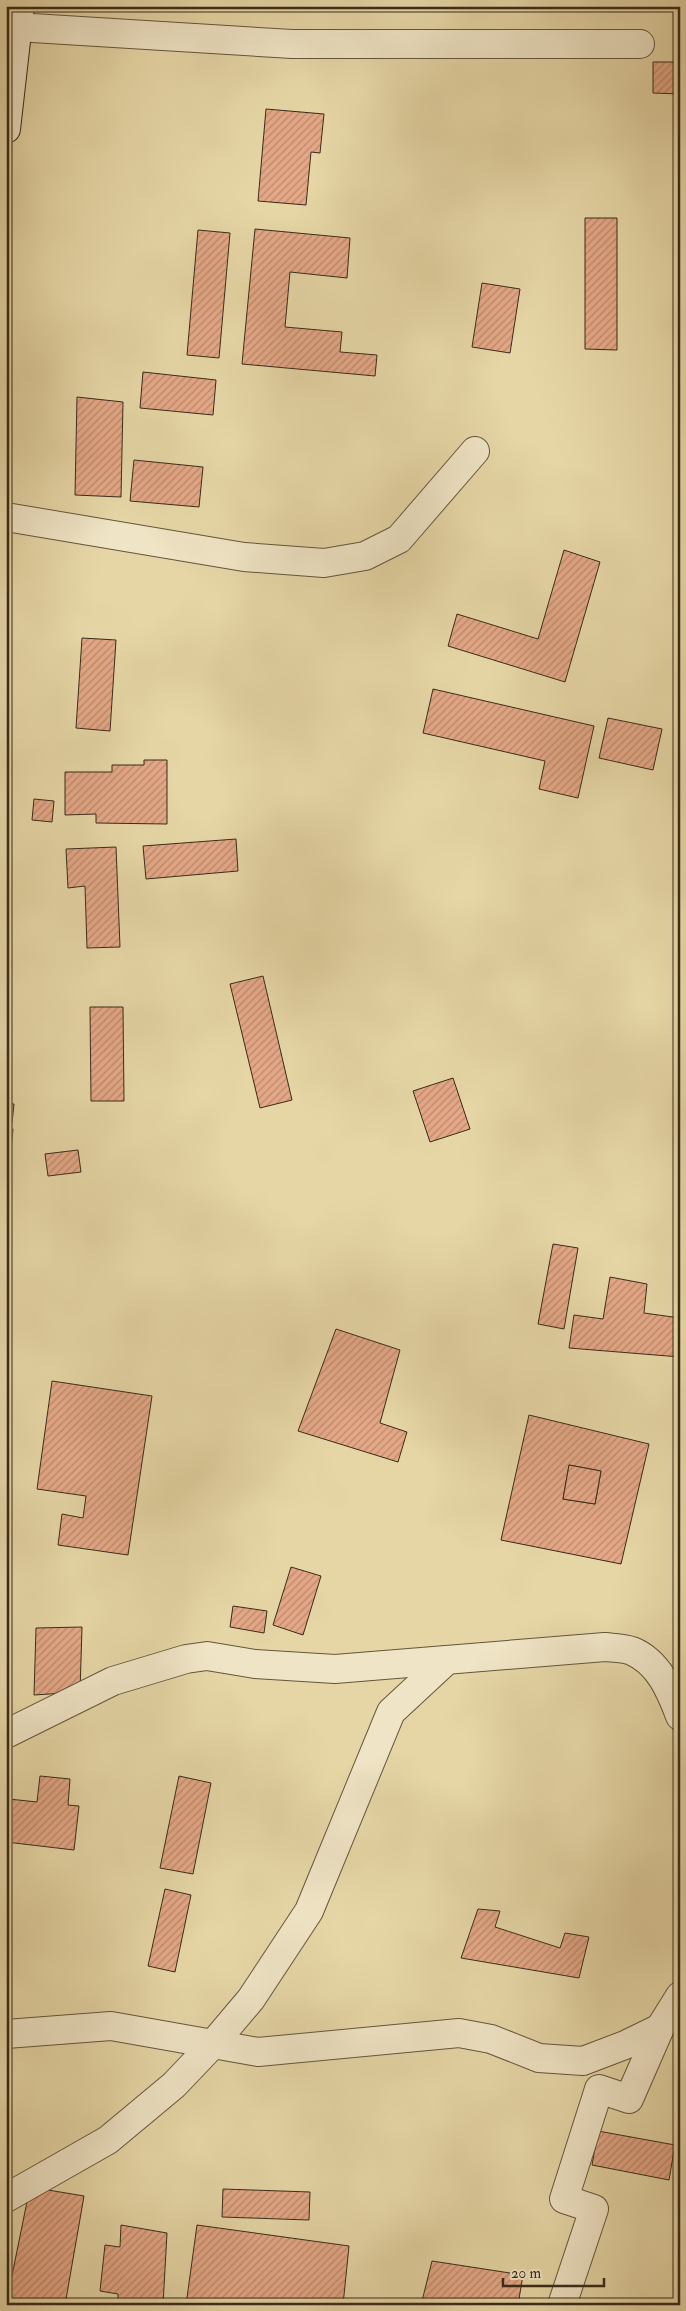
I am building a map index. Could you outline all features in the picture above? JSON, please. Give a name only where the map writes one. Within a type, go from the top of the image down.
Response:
[{"type":"street","points":[[6,129],[16,13],[292,44],[640,44]]},
{"type":"street","points":[[6,517],[244,557],[324,563],[365,556],[399,538],[475,451]]},
{"type":"street","points":[[6,1734],[113,1681],[186,1659],[207,1656],[255,1664],[335,1669],[605,1647],[632,1651],[648,1661],[669,1686],[680,1716]]},
{"type":"street","points":[[6,2198],[108,2140],[174,2085],[213,2044],[251,1999],[309,1911],[391,1712],[447,1660]]},
{"type":"street","points":[[562,2305],[594,2209],[564,2199],[599,2089],[629,2099],[660,2028],[680,1996]]},
{"type":"street","points":[[6,2034],[111,2026],[258,2052],[459,2033],[491,2039],[539,2058],[583,2061],[625,2046],[660,2028]]},
{"type":"building","points":[[653,62],[680,62],[680,94],[653,93]]},
{"type":"building","points":[[266,109],[324,114],[320,153],[311,152],[306,205],[258,201]]},
{"type":"building","points":[[585,218],[617,218],[617,350],[585,349]]},
{"type":"building","points":[[255,229],[350,238],[347,278],[290,272],[285,327],[342,332],[340,352],[377,355],[375,376],[242,364]]},
{"type":"building","points":[[198,230],[230,233],[219,358],[187,355]]},
{"type":"building","points":[[482,283],[520,289],[510,353],[472,347]]},
{"type":"building","points":[[143,372],[216,380],[213,415],[140,408]]},
{"type":"building","points":[[77,397],[123,402],[121,497],[75,495]]},
{"type":"building","points":[[134,460],[203,467],[199,507],[130,501]]},
{"type":"building","points":[[564,550],[600,562],[565,682],[448,646],[457,614],[538,639]]},
{"type":"building","points":[[82,638],[116,640],[110,731],[76,728]]},
{"type":"building","points":[[433,689],[594,726],[578,798],[539,789],[545,761],[423,733]]},
{"type":"building","points":[[608,718],[662,729],[653,770],[599,758]]},
{"type":"building","points":[[144,760],[167,760],[167,824],[96,823],[96,814],[65,815],[65,772],[112,772],[112,765],[144,765]]},
{"type":"building","points":[[34,799],[54,801],[52,822],[32,820]]},
{"type":"building","points":[[236,839],[238,871],[146,879],[143,846]]},
{"type":"building","points":[[116,847],[120,947],[87,948],[85,886],[68,888],[66,849]]},
{"type":"building","points":[[263,976],[292,1100],[260,1108],[230,984]]},
{"type":"building","points":[[90,1007],[123,1007],[124,1101],[91,1101]]},
{"type":"building","points":[[6,1078],[10,1078],[8,1099],[6,1099]]},
{"type":"building","points":[[453,1078],[470,1129],[430,1142],[413,1091]]},
{"type":"building","points":[[6,1103],[14,1104],[12,1123],[6,1122]]},
{"type":"building","points":[[6,1129],[13,1129],[11,1151],[6,1151]]},
{"type":"building","points":[[78,1150],[81,1172],[48,1176],[45,1154]]},
{"type":"building","points":[[553,1244],[578,1248],[564,1329],[538,1324]]},
{"type":"building","points":[[610,1277],[647,1284],[644,1313],[680,1318],[680,1357],[569,1348],[574,1315],[603,1319]]},
{"type":"building","points":[[336,1329],[400,1350],[380,1423],[407,1432],[398,1462],[298,1431]]},
{"type":"building","points":[[52,1381],[152,1396],[128,1555],[58,1545],[62,1514],[83,1518],[86,1496],[37,1489]]},
{"type":"building","points":[[529,1415],[649,1444],[621,1564],[501,1540]],"holes":[[[569,1465],[601,1471],[595,1504],[563,1499]]]},
{"type":"building","points":[[569,1465],[601,1471],[595,1504],[563,1499]]},
{"type":"building","points":[[291,1567],[321,1576],[303,1635],[273,1625]]},
{"type":"building","points":[[233,1606],[267,1611],[264,1633],[230,1627]]},
{"type":"building","points":[[82,1627],[80,1692],[34,1695],[36,1628]]},
{"type":"building","points":[[40,1776],[70,1779],[68,1805],[79,1806],[74,1850],[6,1842],[9,1799],[37,1802]]},
{"type":"building","points":[[179,1776],[211,1783],[193,1874],[160,1868]]},
{"type":"building","points":[[165,1889],[191,1895],[175,1972],[148,1966]]},
{"type":"building","points":[[478,1909],[500,1911],[495,1927],[560,1948],[565,1933],[589,1937],[579,1978],[461,1958]]},
{"type":"building","points":[[598,2131],[675,2145],[669,2180],[592,2165]]},
{"type":"building","points":[[30,2187],[84,2196],[65,2305],[6,2305]]},
{"type":"building","points":[[223,2189],[310,2192],[309,2220],[222,2217]]},
{"type":"building","points":[[121,2225],[167,2233],[163,2305],[118,2305],[118,2294],[100,2291],[105,2245],[120,2247]]},
{"type":"building","points":[[197,2225],[349,2246],[343,2305],[186,2305]]},
{"type":"building","points":[[432,2261],[523,2275],[518,2305],[421,2305]]}]
